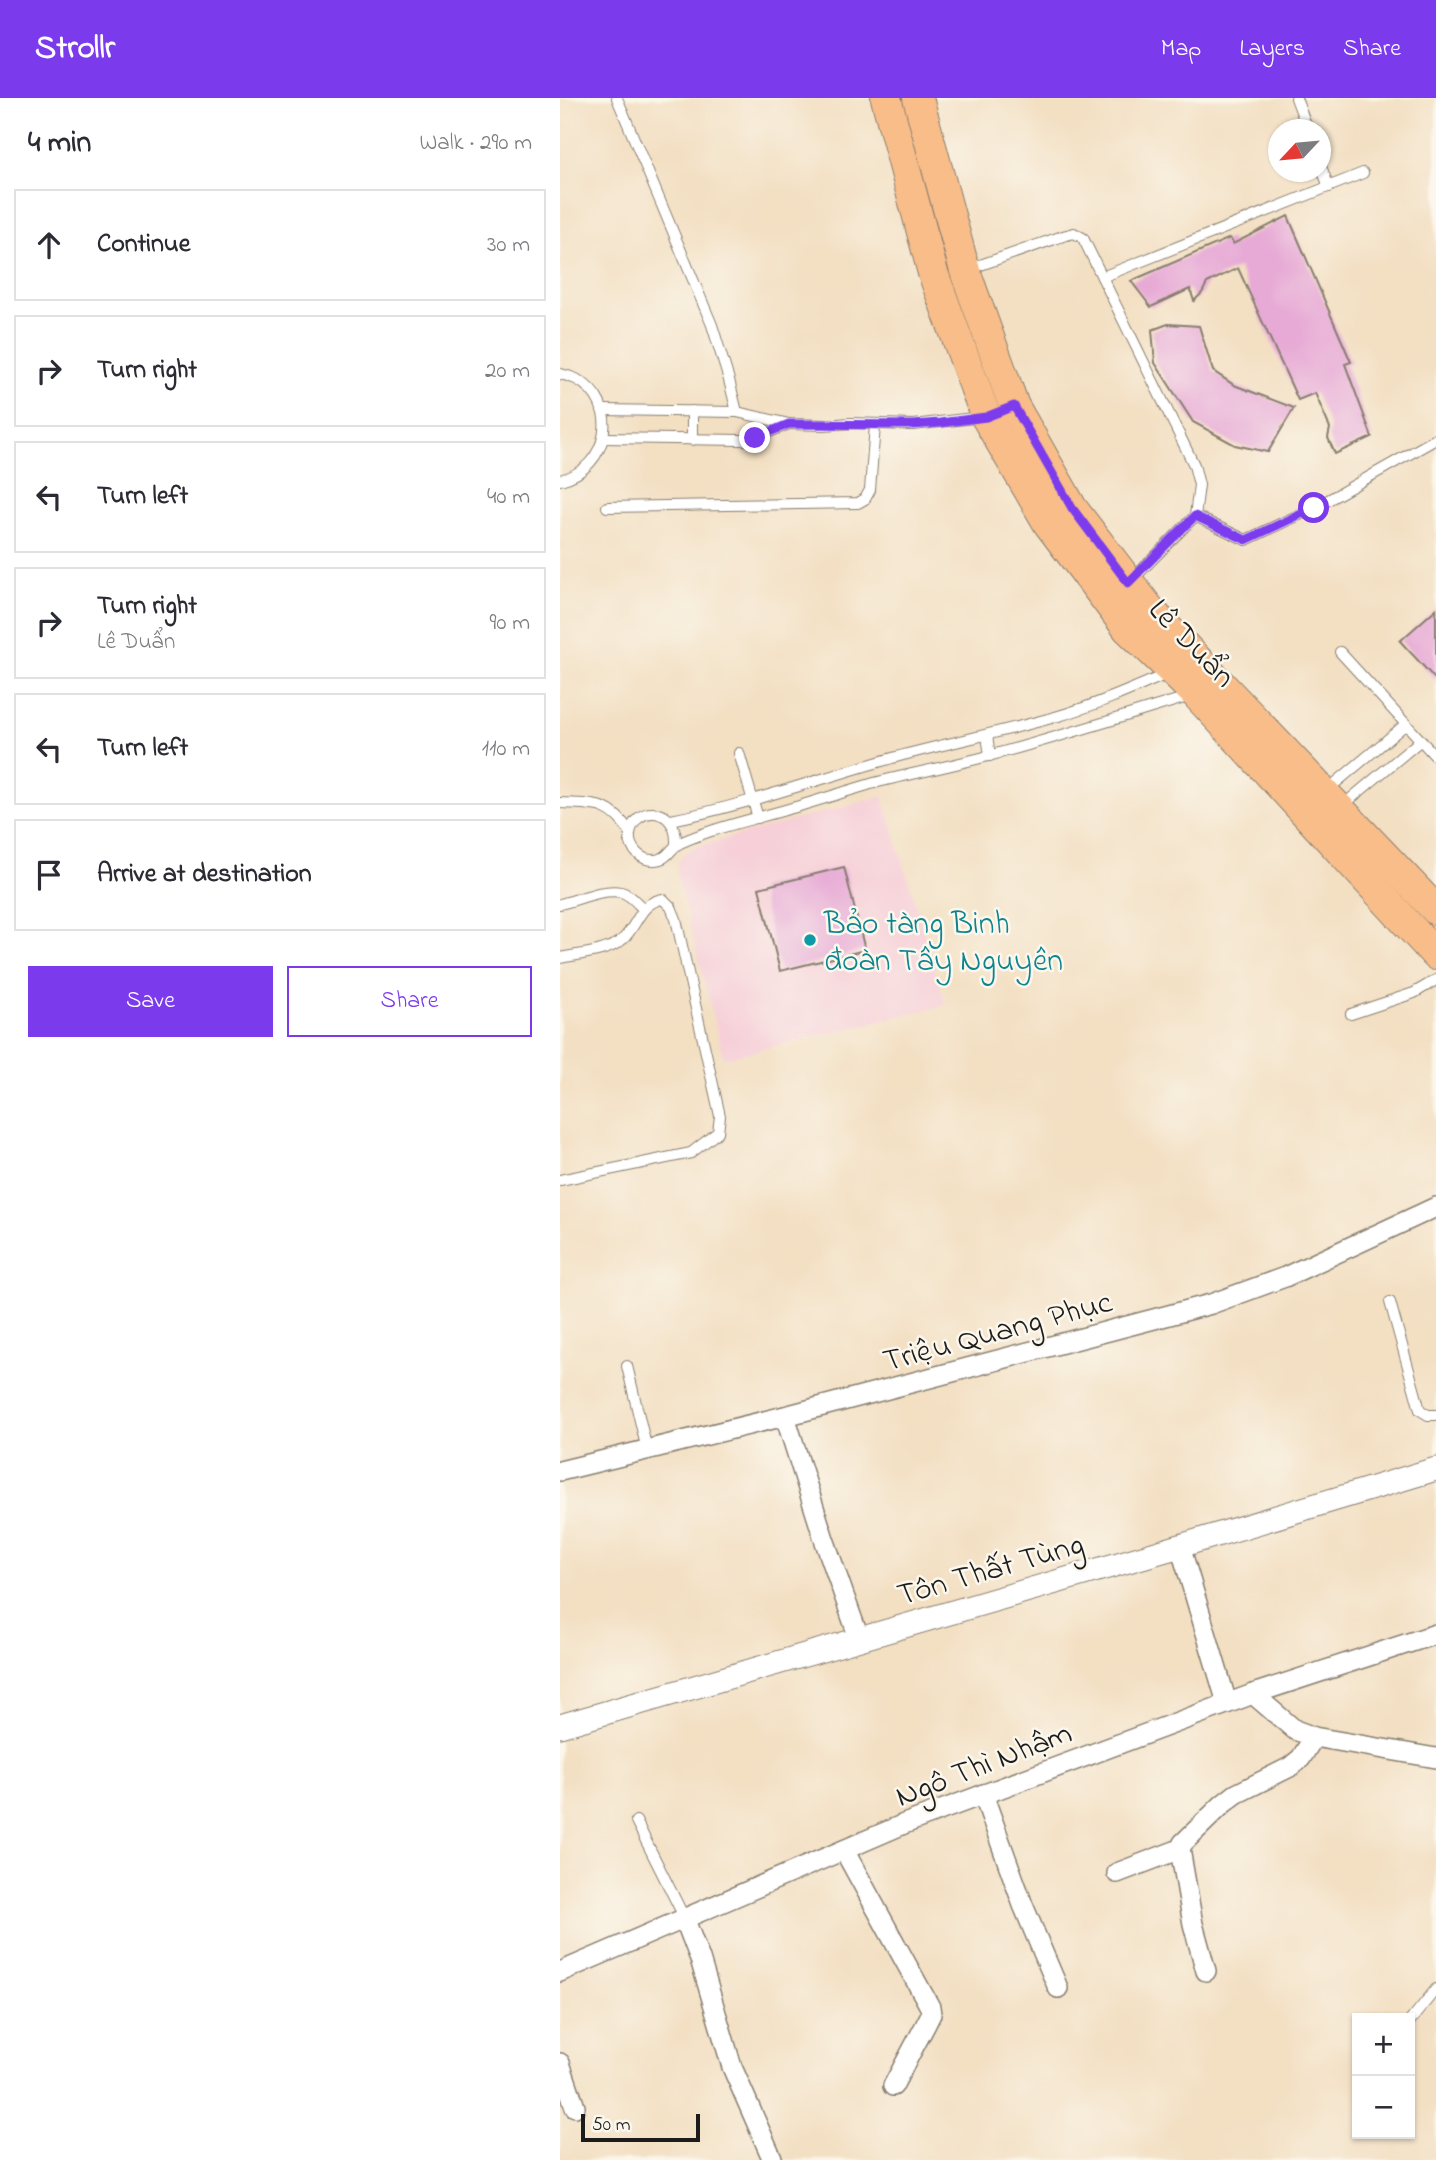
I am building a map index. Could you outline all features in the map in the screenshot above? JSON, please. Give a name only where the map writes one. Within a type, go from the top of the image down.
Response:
[{"type":"main road","name":"Lê Duẩn","points":[[886,98],[933,273],[986,417],[1048,523],[1128,629],[1196,694],[1436,954]]},
{"type":"main road","name":"Lê Duẩn","points":[[918,98],[965,271],[1014,406],[1072,508],[1128,583],[1161,621],[1429,899]]},
{"type":"main road","points":[[986,417],[1014,406]]},
{"type":"street","name":"Triệu Quang Phục","points":[[560,1471],[785,1416],[1211,1304],[1285,1277],[1436,1207]]},
{"type":"street","points":[[785,1416],[859,1638]]},
{"type":"street","name":"Tôn Thất Tùng","points":[[560,1726],[1436,1469]]},
{"type":"street","points":[[1180,1546],[1227,1703]]},
{"type":"street","name":"Ngô Thì Nhậm","points":[[560,1972],[844,1850],[983,1794],[1227,1703],[1436,1634]]},
{"type":"street","points":[[1253,1694],[1294,1730],[1314,1737],[1436,1758]]},
{"type":"street","points":[[1206,1971],[1193,1924],[1180,1849],[1186,1838],[1236,1794],[1279,1774],[1301,1758],[1314,1737]]},
{"type":"street","points":[[983,1794],[1058,1987]]},
{"type":"street","points":[[1117,1873],[1180,1849]]},
{"type":"street","points":[[844,1850],[930,2007],[931,2014],[893,2086]]},
{"type":"street","points":[[685,1920],[700,1959],[732,2067],[772,2158]]},
{"type":"street","points":[[560,2063],[575,2107]]},
{"type":"lane","points":[[618,98],[712,325],[737,412]]},
{"type":"lane","points":[[1296,98],[1304,119]]},
{"type":"lane","points":[[1102,277],[1363,173]]},
{"type":"lane","points":[[1327,182],[1329,187]]},
{"type":"lane","points":[[965,271],[1074,233],[1083,238],[1194,465],[1199,485],[1195,516],[1128,583]]},
{"type":"lane","points":[[560,374],[577,379],[592,392],[602,410],[605,430],[601,450],[589,466],[573,477],[560,480]]},
{"type":"lane","points":[[602,410],[737,412],[789,424],[927,424],[986,417]]},
{"type":"lane","points":[[692,411],[692,440]]},
{"type":"lane","points":[[603,438],[743,440],[789,424]]},
{"type":"lane","points":[[607,507],[858,503],[865,499],[870,490],[875,425]]},
{"type":"lane","points":[[1195,516],[1246,540],[1314,508],[1436,439]]},
{"type":"lane","points":[[1340,652],[1436,757]]},
{"type":"lane","points":[[671,820],[871,764],[1056,717],[1097,704],[1172,672]]},
{"type":"lane","points":[[676,844],[878,783],[990,756],[1196,694]]},
{"type":"lane","points":[[1056,717],[1062,734]]},
{"type":"lane","points":[[1332,801],[1406,724]]},
{"type":"lane","points":[[987,735],[990,756]]},
{"type":"lane","points":[[1332,801],[1421,740]]},
{"type":"lane","points":[[738,753],[758,818]]},
{"type":"lane","points":[[871,764],[878,783]]},
{"type":"lane","points":[[560,803],[598,805],[618,815],[630,832]]},
{"type":"lane","points":[[646,813],[659,813],[671,820],[677,831],[676,844],[671,853],[663,859],[653,861],[642,858],[635,852],[630,842],[630,832],[636,820],[646,813]]},
{"type":"lane","points":[[560,904],[610,892],[621,892],[630,896],[643,909]]},
{"type":"lane","points":[[560,958],[613,946],[623,939],[643,909],[654,900],[663,899],[671,907],[676,919],[720,1116],[718,1132],[691,1153],[560,1180]]},
{"type":"lane","points":[[1351,1014],[1414,993],[1436,980]]},
{"type":"lane","points":[[1390,1302],[1420,1410],[1427,1415],[1436,1415]]},
{"type":"lane","points":[[627,1366],[646,1450]]},
{"type":"lane","points":[[636,1822],[685,1920]]},
{"type":"lane","points":[[1415,2015],[1436,1989]]},
{"type":"shaded area","name":"Bảo tàng Binh đoàn Tây Nguyên","points":[[883,796],[946,1005],[724,1058],[677,875],[678,862],[685,853],[695,847]]},
{"type":"building","points":[[1288,216],[1351,362],[1345,364],[1372,437],[1335,454],[1328,438],[1330,428],[1315,393],[1298,400],[1238,268],[1207,283],[1194,301],[1190,289],[1151,307],[1131,281],[1230,238],[1233,244]]},
{"type":"building","points":[[1168,324],[1199,326],[1213,371],[1234,385],[1294,408],[1268,452],[1235,445],[1193,422],[1155,363],[1152,330]]},
{"type":"building","points":[[1436,609],[1436,680],[1400,641]]},
{"type":"building","points":[[844,867],[865,950],[780,971],[759,888]]},
{"type":"place","name":"Bảo tàng Binh đoàn Tây Nguyên","points":[[810,940]]},
{"type":"route","points":[[755,438],[789,424],[940,423],[986,417],[1014,406],[1072,508],[1128,583],[1195,516],[1246,540],[1314,508]]}]
